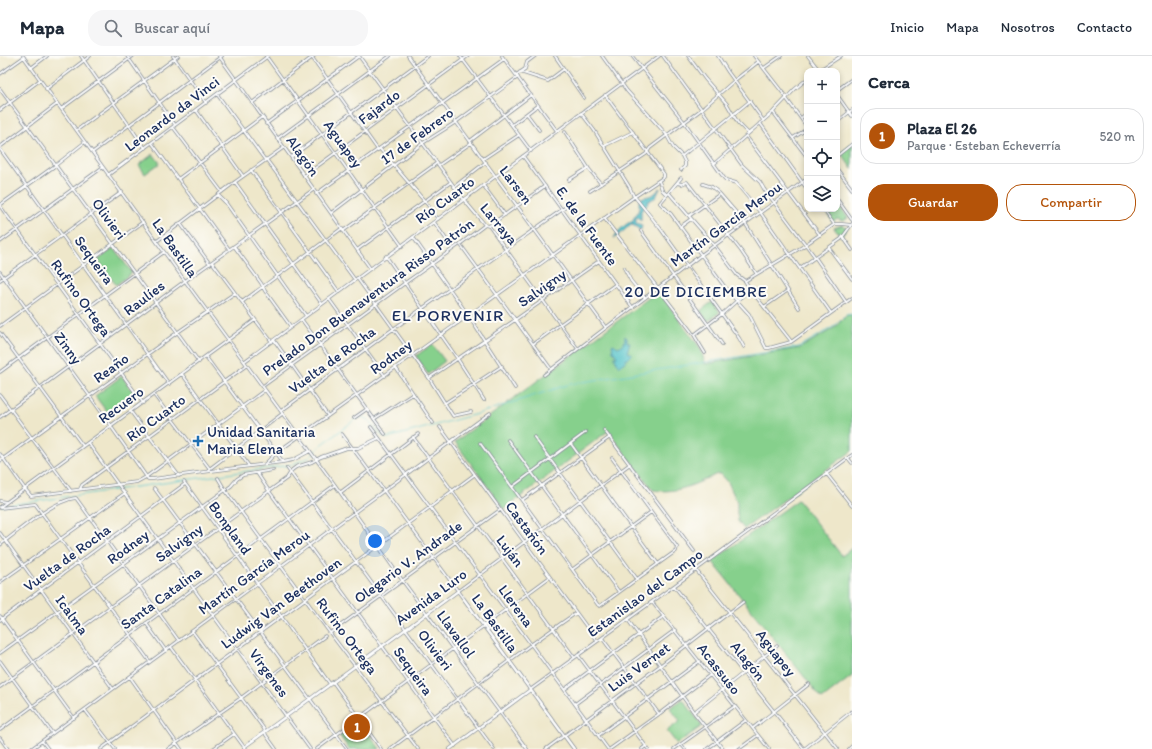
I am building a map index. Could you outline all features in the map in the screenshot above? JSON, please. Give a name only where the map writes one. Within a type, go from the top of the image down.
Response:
[{"type":"street","points":[[0,74],[24,56]]},
{"type":"street","name":"La Bastilla","points":[[24,56],[31,68],[108,175],[122,192],[185,281],[317,460]]},
{"type":"street","points":[[31,68],[47,56]]},
{"type":"street","points":[[81,56],[145,148]]},
{"type":"street","points":[[46,89],[90,56]]},
{"type":"street","points":[[127,56],[174,126],[222,192]]},
{"type":"street","points":[[61,109],[133,56]]},
{"type":"street","points":[[77,130],[174,57],[178,56]]},
{"type":"street","points":[[92,152],[220,56]]},
{"type":"street","name":"Alagón","points":[[220,56],[290,158],[370,268]]},
{"type":"street","name":"Aguapey","points":[[267,56],[402,246]]},
{"type":"street","name":"Leonardo da Vinci","points":[[108,175],[267,56]]},
{"type":"street","points":[[266,124],[359,56]]},
{"type":"street","name":"Larraya","points":[[359,56],[454,187],[485,225],[489,226],[578,349]]},
{"type":"street","points":[[277,139],[390,56]]},
{"type":"street","name":"Larsen","points":[[408,56],[518,205],[606,328]]},
{"type":"street","points":[[290,158],[428,56]]},
{"type":"street","points":[[460,56],[531,151]]},
{"type":"street","name":"Fajardo","points":[[304,176],[468,56]]},
{"type":"street","points":[[502,56],[557,130]]},
{"type":"street","points":[[516,75],[525,69],[527,62],[535,56]]},
{"type":"street","points":[[555,56],[584,98]]},
{"type":"street","points":[[602,56],[621,83],[667,136],[673,147],[682,156],[685,166],[681,170]]},
{"type":"street","points":[[632,56],[715,163],[726,180],[736,182],[760,212],[831,313]]},
{"type":"street","name":"Río Cuarto","points":[[245,362],[386,256],[402,246],[659,56]]},
{"type":"street","points":[[663,56],[746,170],[760,182],[846,302]]},
{"type":"street","points":[[688,56],[734,114],[738,123],[748,133]]},
{"type":"street","points":[[718,56],[763,120]]},
{"type":"street","points":[[754,56],[804,122]]},
{"type":"street","points":[[764,68],[781,56]]},
{"type":"street","points":[[808,56],[817,68]]},
{"type":"street","points":[[831,56],[833,60]]},
{"type":"street","points":[[822,68],[841,56]]},
{"type":"street","points":[[174,57],[206,103]]},
{"type":"street","points":[[252,103],[313,57],[351,114],[438,219]]},
{"type":"street","points":[[316,194],[504,59]]},
{"type":"street","points":[[590,191],[620,172],[702,110],[735,80],[758,62]]},
{"type":"street","points":[[520,72],[548,81],[564,69]]},
{"type":"street","name":"17 de Febrero","points":[[330,213],[423,144],[518,77]]},
{"type":"street","points":[[840,88],[852,79]]},
{"type":"street","points":[[0,110],[40,80]]},
{"type":"street","points":[[715,163],[773,112],[786,97],[804,82]]},
{"type":"street","name":"Olivieri","points":[[0,88],[199,362]]},
{"type":"street","points":[[217,94],[265,160],[376,304],[429,378],[453,416],[471,412]]},
{"type":"street","points":[[242,302],[326,240],[376,208],[409,183],[470,142],[504,114],[531,96]]},
{"type":"street","points":[[606,96],[664,174],[664,177],[659,181],[662,190],[668,194],[689,216],[715,246],[737,275],[745,281],[791,342]]},
{"type":"street","points":[[840,99],[852,116]]},
{"type":"street","points":[[682,156],[750,101]]},
{"type":"street","points":[[0,148],[57,104]]},
{"type":"street","points":[[512,124],[538,105]]},
{"type":"street","points":[[196,110],[243,176]]},
{"type":"street","points":[[840,120],[852,110]]},
{"type":"street","points":[[773,112],[804,153]]},
{"type":"street","points":[[582,113],[634,196],[688,266],[744,347]]},
{"type":"street","points":[[527,114],[539,130]]},
{"type":"street","points":[[178,178],[262,117]]},
{"type":"street","points":[[760,123],[804,185]]},
{"type":"street","points":[[793,138],[804,130]]},
{"type":"street","points":[[565,132],[588,168],[601,184]]},
{"type":"street","points":[[604,146],[633,132]]},
{"type":"street","points":[[483,159],[519,135]]},
{"type":"street","points":[[746,136],[820,235]]},
{"type":"street","points":[[0,206],[85,142]]},
{"type":"street","points":[[152,143],[229,249]]},
{"type":"street","points":[[840,154],[852,144]]},
{"type":"street","name":"Sequeira","points":[[0,148],[149,354],[169,384]]},
{"type":"street","points":[[157,241],[251,170],[283,148]]},
{"type":"street","name":"E. de la Fuente","points":[[523,156],[563,209],[633,308]]},
{"type":"street","points":[[454,187],[486,162]]},
{"type":"street","points":[[0,242],[103,167]]},
{"type":"street","points":[[569,180],[588,168]]},
{"type":"street","points":[[251,170],[339,292]]},
{"type":"street","points":[[840,173],[852,189]]},
{"type":"street","points":[[681,178],[660,203],[671,214],[727,290],[754,322],[765,347],[769,348],[791,342],[852,298]]},
{"type":"street","name":"Rodney","points":[[265,464],[276,453],[385,376],[412,355],[590,229],[634,196],[659,181]]},
{"type":"street","points":[[235,182],[322,304]]},
{"type":"street","points":[[357,250],[451,182]]},
{"type":"street","points":[[677,183],[682,184],[687,182],[756,273]]},
{"type":"street","name":"Martín García Merou","points":[[544,375],[701,255],[802,182]]},
{"type":"street","points":[[703,184],[712,187],[720,194],[745,223],[799,308]]},
{"type":"street","points":[[483,186],[506,215]]},
{"type":"street","name":"Prelado Don Buenaventura Risso Patrón","points":[[489,226],[545,186]]},
{"type":"street","name":"Raulíes","points":[[0,416],[101,344],[229,249],[313,190]]},
{"type":"street","points":[[0,280],[122,192]]},
{"type":"street","points":[[689,216],[720,194]]},
{"type":"street","points":[[218,195],[226,203],[306,316]]},
{"type":"street","name":"Vuelta de Rocha","points":[[179,476],[211,469],[282,412],[365,349],[573,202]]},
{"type":"street","points":[[840,203],[852,220]]},
{"type":"street","name":"Rufino Ortega","points":[[0,206],[143,403]]},
{"type":"street","points":[[825,212],[835,224]]},
{"type":"street","points":[[604,218],[694,334],[705,353]]},
{"type":"street","points":[[680,227],[691,219]]},
{"type":"street","points":[[0,326],[143,222]]},
{"type":"street","points":[[434,222],[453,249]]},
{"type":"street","points":[[180,223],[273,341],[328,416]]},
{"type":"street","points":[[745,281],[771,264],[805,245],[835,224],[851,225]]},
{"type":"street","name":"Prelado Don Buenaventura Risso Patrón","points":[[263,386],[485,225]]},
{"type":"street","points":[[800,268],[829,248],[842,237],[851,225]]},
{"type":"street","points":[[641,231],[722,344]]},
{"type":"street","points":[[413,237],[486,341],[515,388]]},
{"type":"street","points":[[842,237],[852,250]]},
{"type":"street","points":[[460,244],[551,369]]},
{"type":"street","points":[[234,246],[262,283],[263,287],[291,327]]},
{"type":"street","points":[[829,248],[852,279]]},
{"type":"street","points":[[0,372],[164,252]]},
{"type":"street","points":[[386,256],[457,358],[484,400]]},
{"type":"street","name":"Salvigny","points":[[429,378],[457,358],[486,341],[599,261]]},
{"type":"street","points":[[624,268],[631,281],[645,298]]},
{"type":"street","name":"Zinny","points":[[0,272],[146,477]]},
{"type":"street","points":[[533,344],[616,284]]},
{"type":"street","points":[[694,334],[722,314],[750,289]]},
{"type":"street","points":[[764,307],[787,291]]},
{"type":"street","name":"Reaño","points":[[0,461],[207,311],[235,293]]},
{"type":"street","points":[[329,299],[385,376]]},
{"type":"street","points":[[302,319],[385,434]]},
{"type":"street","name":"Recuero","points":[[0,508],[229,341],[255,320]]},
{"type":"street","points":[[0,333],[83,446]]},
{"type":"street","points":[[206,357],[283,462]]},
{"type":"street","name":"Río Cuarto","points":[[79,490],[82,486],[106,468],[247,365]]},
{"type":"street","points":[[445,403],[502,366]]},
{"type":"street","points":[[396,368],[433,423]]},
{"type":"street","points":[[182,374],[249,466]]},
{"type":"street","name":"Prelado Don Buenaventura Risso Patrón","points":[[146,477],[265,390]]},
{"type":"street","points":[[374,419],[413,394]]},
{"type":"street","points":[[0,395],[71,491]]},
{"type":"street","points":[[154,395],[211,469],[283,462],[293,460],[310,451]]},
{"type":"street","points":[[354,418],[367,409]]},
{"type":"street","points":[[0,454],[25,489],[30,495],[33,496],[137,482],[146,477],[151,480],[179,476],[131,412]]},
{"type":"street","name":"Martín García Merou","points":[[31,749],[490,413]]},
{"type":"street","points":[[371,427],[406,475]]},
{"type":"street","name":"Castañón","points":[[440,427],[597,641]]},
{"type":"street","points":[[604,430],[694,551]]},
{"type":"street","points":[[512,487],[586,432]]},
{"type":"street","name":"La Bastilla","points":[[342,434],[574,749]]},
{"type":"street","points":[[340,493],[418,434]]},
{"type":"street","name":"Luján","points":[[413,437],[574,657]]},
{"type":"street","points":[[534,437],[611,541],[637,579]]},
{"type":"street","points":[[522,500],[610,437]]},
{"type":"street","name":"Salvigny","points":[[0,687],[195,544],[269,492],[287,478],[293,468],[347,448],[358,448],[379,438]]},
{"type":"street","points":[[508,440],[619,592]]},
{"type":"street","points":[[88,443],[119,484]]},
{"type":"street","points":[[480,444],[599,605],[602,605],[676,551],[677,547],[612,458]]},
{"type":"street","points":[[571,444],[658,564]]},
{"type":"street","name":"Estanislao del Campo","points":[[450,749],[852,455]]},
{"type":"street","points":[[848,458],[852,463]]},
{"type":"street","points":[[317,460],[354,513]]},
{"type":"street","name":"Avenida Luro","points":[[245,748],[309,699],[630,464]]},
{"type":"street","name":"Olivieri","points":[[287,468],[494,749]]},
{"type":"street","name":"Rodney","points":[[0,654],[202,507],[243,475],[273,470]]},
{"type":"street","name":"Sequeira","points":[[257,473],[332,579],[455,746]]},
{"type":"street","points":[[826,473],[852,506]]},
{"type":"street","name":"Llerena","points":[[406,475],[609,749]]},
{"type":"street","name":"Ludwig Van Beethoven","points":[[101,749],[474,475]]},
{"type":"street","name":"Rufino Ortega","points":[[218,478],[261,540],[418,749]]},
{"type":"street","name":"Vuelta de Rocha","points":[[1,620],[164,501],[185,483]]},
{"type":"street","name":"Bonpland","points":[[185,483],[281,617],[382,749]]},
{"type":"street","name":"Vírgenes","points":[[119,484],[310,749]]},
{"type":"street","name":"Santa Catalina","points":[[0,730],[335,485]]},
{"type":"street","points":[[154,488],[347,749]]},
{"type":"street","points":[[0,582],[125,493]]},
{"type":"street","points":[[0,545],[42,513],[68,500],[76,498],[179,641]]},
{"type":"street","points":[[0,501],[7,502]]},
{"type":"street","points":[[0,508],[36,505],[150,662]]},
{"type":"street","name":"Olegario V. Andrade","points":[[330,633],[500,510]]},
{"type":"street","points":[[573,569],[651,512]]},
{"type":"street","name":"Llavallol","points":[[354,513],[527,749]]},
{"type":"street","name":"Icalma","points":[[0,533],[113,689]]},
{"type":"street","name":"Aguapey","points":[[696,570],[838,749]]},
{"type":"street","points":[[317,749],[550,577]]},
{"type":"street","name":"Alagón","points":[[674,586],[804,749]]},
{"type":"street","name":"Acassuso","points":[[652,602],[769,749]]},
{"type":"street","name":"Luis Vernet","points":[[546,749],[661,665],[743,602]]},
{"type":"street","points":[[390,749],[576,612]]},
{"type":"street","points":[[0,616],[1,620],[18,640],[74,718]]},
{"type":"street","points":[[564,689],[664,616]]},
{"type":"street","points":[[628,620],[694,712],[723,749]]},
{"type":"street","points":[[146,623],[166,651]]},
{"type":"street","points":[[575,704],[675,630]]},
{"type":"street","points":[[192,631],[264,729],[276,749]]},
{"type":"street","points":[[168,749],[219,714],[325,636]]},
{"type":"street","points":[[602,638],[659,714]]},
{"type":"street","points":[[694,712],[778,646]]},
{"type":"street","points":[[171,647],[245,748]]},
{"type":"street","points":[[578,655],[647,748],[642,749]]},
{"type":"street","points":[[0,661],[52,733]]},
{"type":"street","points":[[599,735],[700,661]]},
{"type":"street","points":[[609,749],[659,714],[710,675]]},
{"type":"street","points":[[130,677],[181,749]]},
{"type":"street","points":[[752,728],[809,684]]},
{"type":"street","points":[[674,749],[735,706]]},
{"type":"street","points":[[86,710],[115,749]]},
{"type":"street","points":[[804,749],[852,711]]},
{"type":"street","points":[[707,749],[746,720]]},
{"type":"street","points":[[214,749],[234,734]]},
{"type":"street","points":[[739,749],[758,735]]},
{"type":"street","points":[[0,738],[8,749]]},
{"type":"street","points":[[42,741],[48,749]]},
{"type":"street","points":[[681,744],[685,749]]},
{"type":"street","points":[[849,749],[852,746]]},
{"type":"green space","points":[[852,144],[852,169],[841,153]]},
{"type":"green space","points":[[153,154],[160,163],[145,174],[139,165]]},
{"type":"green space","points":[[840,207],[848,218],[843,221],[837,219],[833,222],[827,213],[840,212]]},
{"type":"green space","points":[[842,225],[846,227],[846,230],[841,237],[834,228]]},
{"type":"green space","points":[[114,248],[132,273],[116,285],[98,260]]},
{"type":"green space","points":[[658,291],[701,349],[705,364],[800,348],[834,328],[847,315],[852,315],[852,451],[744,529],[738,521],[737,502],[728,482],[721,474],[717,474],[694,485],[670,491],[653,490],[608,431],[504,509],[455,442]]},
{"type":"green space","points":[[712,302],[720,312],[708,321],[700,311]]},
{"type":"green space","points":[[432,344],[445,361],[428,374],[416,356]]},
{"type":"green space","points":[[122,376],[136,396],[110,416],[95,396]]},
{"type":"green space","points":[[798,500],[842,556],[852,548],[852,676],[822,699],[712,561]]},
{"type":"green space","points":[[683,699],[702,726],[677,744],[667,731],[680,721],[670,708]]},
{"type":"green space","points":[[359,720],[380,749],[349,749],[339,735]]},
{"type":"water","points":[[660,188],[656,197],[647,202],[648,204],[641,211],[641,220],[637,217],[636,218],[636,223],[642,225],[641,230],[632,225],[633,222],[614,238],[622,228],[633,220],[639,208],[640,199],[654,194]]},
{"type":"water","points":[[625,336],[627,338],[627,342],[630,343],[627,352],[632,354],[619,366],[614,357],[617,357],[613,351],[612,345],[613,344],[618,347],[622,345]]},
{"type":"waterway","points":[[368,419],[380,434],[387,438],[477,414],[570,384],[799,347],[833,327],[845,315],[852,314]]},
{"type":"waterway","points":[[2,506],[290,465],[308,458],[320,446],[356,419],[361,417],[367,419]]},
{"type":"place","name":"Unidad Sanitaria Maria Elena","points":[[198,441]]},
{"type":"place","name":"Plaza El 26","points":[[357,727]]},
{"type":"district","name":"20 DE DICIEMBRE","points":[[696,291]]},
{"type":"district","name":"EL PORVENIR","points":[[448,315]]}]
